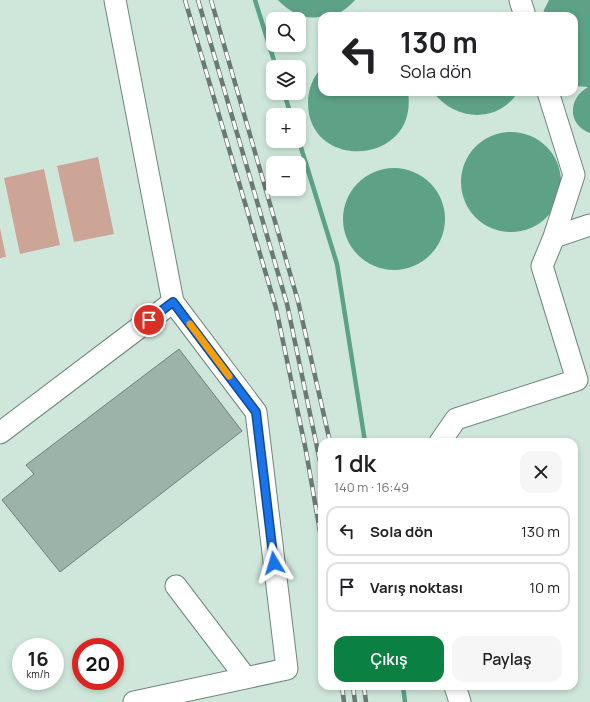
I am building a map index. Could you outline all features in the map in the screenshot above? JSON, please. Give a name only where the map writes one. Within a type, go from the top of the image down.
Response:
[{"type":"street","points":[[115,0],[173,302],[256,412],[287,669],[134,702]]},
{"type":"street","points":[[520,0],[524,12]]},
{"type":"street","points":[[443,438],[456,419],[577,380],[542,266],[554,237],[574,175],[549,96]]},
{"type":"street","points":[[554,237],[590,225]]},
{"type":"street","points":[[0,433],[173,302]]},
{"type":"street","points":[[176,586],[246,678]]},
{"type":"street","points":[[456,690],[460,702]]},
{"type":"shaded area","points":[[278,0],[355,0],[341,12],[318,12],[318,17],[306,17],[306,12],[293,12]]},
{"type":"shaded area","points":[[549,0],[590,0],[590,133],[582,129],[577,124],[573,111],[577,98],[581,92],[588,87],[578,86],[578,12],[544,12]]},
{"type":"shaded area","points":[[318,72],[318,96],[408,96],[407,117],[397,135],[381,146],[362,151],[343,149],[325,141],[313,125],[308,103],[309,93]]},
{"type":"shaded area","points":[[437,96],[515,96],[509,103],[499,110],[487,114],[476,115],[464,113],[452,108]]},
{"type":"shaded area","points":[[511,132],[530,135],[547,146],[558,163],[561,182],[558,201],[547,218],[530,229],[511,232],[492,229],[475,218],[464,201],[461,182],[464,163],[475,146],[492,135]]},
{"type":"shaded area","points":[[98,157],[114,234],[74,242],[57,166]]},
{"type":"shaded area","points":[[394,168],[413,172],[430,183],[441,200],[445,219],[441,238],[430,255],[413,266],[394,270],[375,266],[358,255],[347,238],[343,219],[347,200],[358,183],[375,172]]},
{"type":"shaded area","points":[[44,169],[60,245],[20,254],[4,178]]},
{"type":"shaded area","points":[[0,228],[6,257],[0,258]]},
{"type":"building","points":[[179,349],[242,431],[60,572],[2,500],[34,474],[26,465]]},
{"type":"waterway","points":[[255,0],[274,60]]},
{"type":"waterway","points":[[286,100],[289,108]]},
{"type":"waterway","points":[[301,148],[337,264],[364,438]]},
{"type":"waterway","points":[[404,690],[405,702]]},
{"type":"railway","points":[[185,0],[276,308],[306,451],[318,520]]},
{"type":"railway","points":[[198,0],[287,304],[318,452]]},
{"type":"railway","points":[[211,0],[298,301],[329,438]]},
{"type":"railway","points":[[342,690],[344,702]]},
{"type":"railway","points":[[354,690],[355,702]]},
{"type":"railway","points":[[364,690],[366,702]]},
{"type":"slow traffic","points":[[190,324],[229,376]]},
{"type":"route","points":[[149,320],[173,302],[256,412],[274,563]]}]
